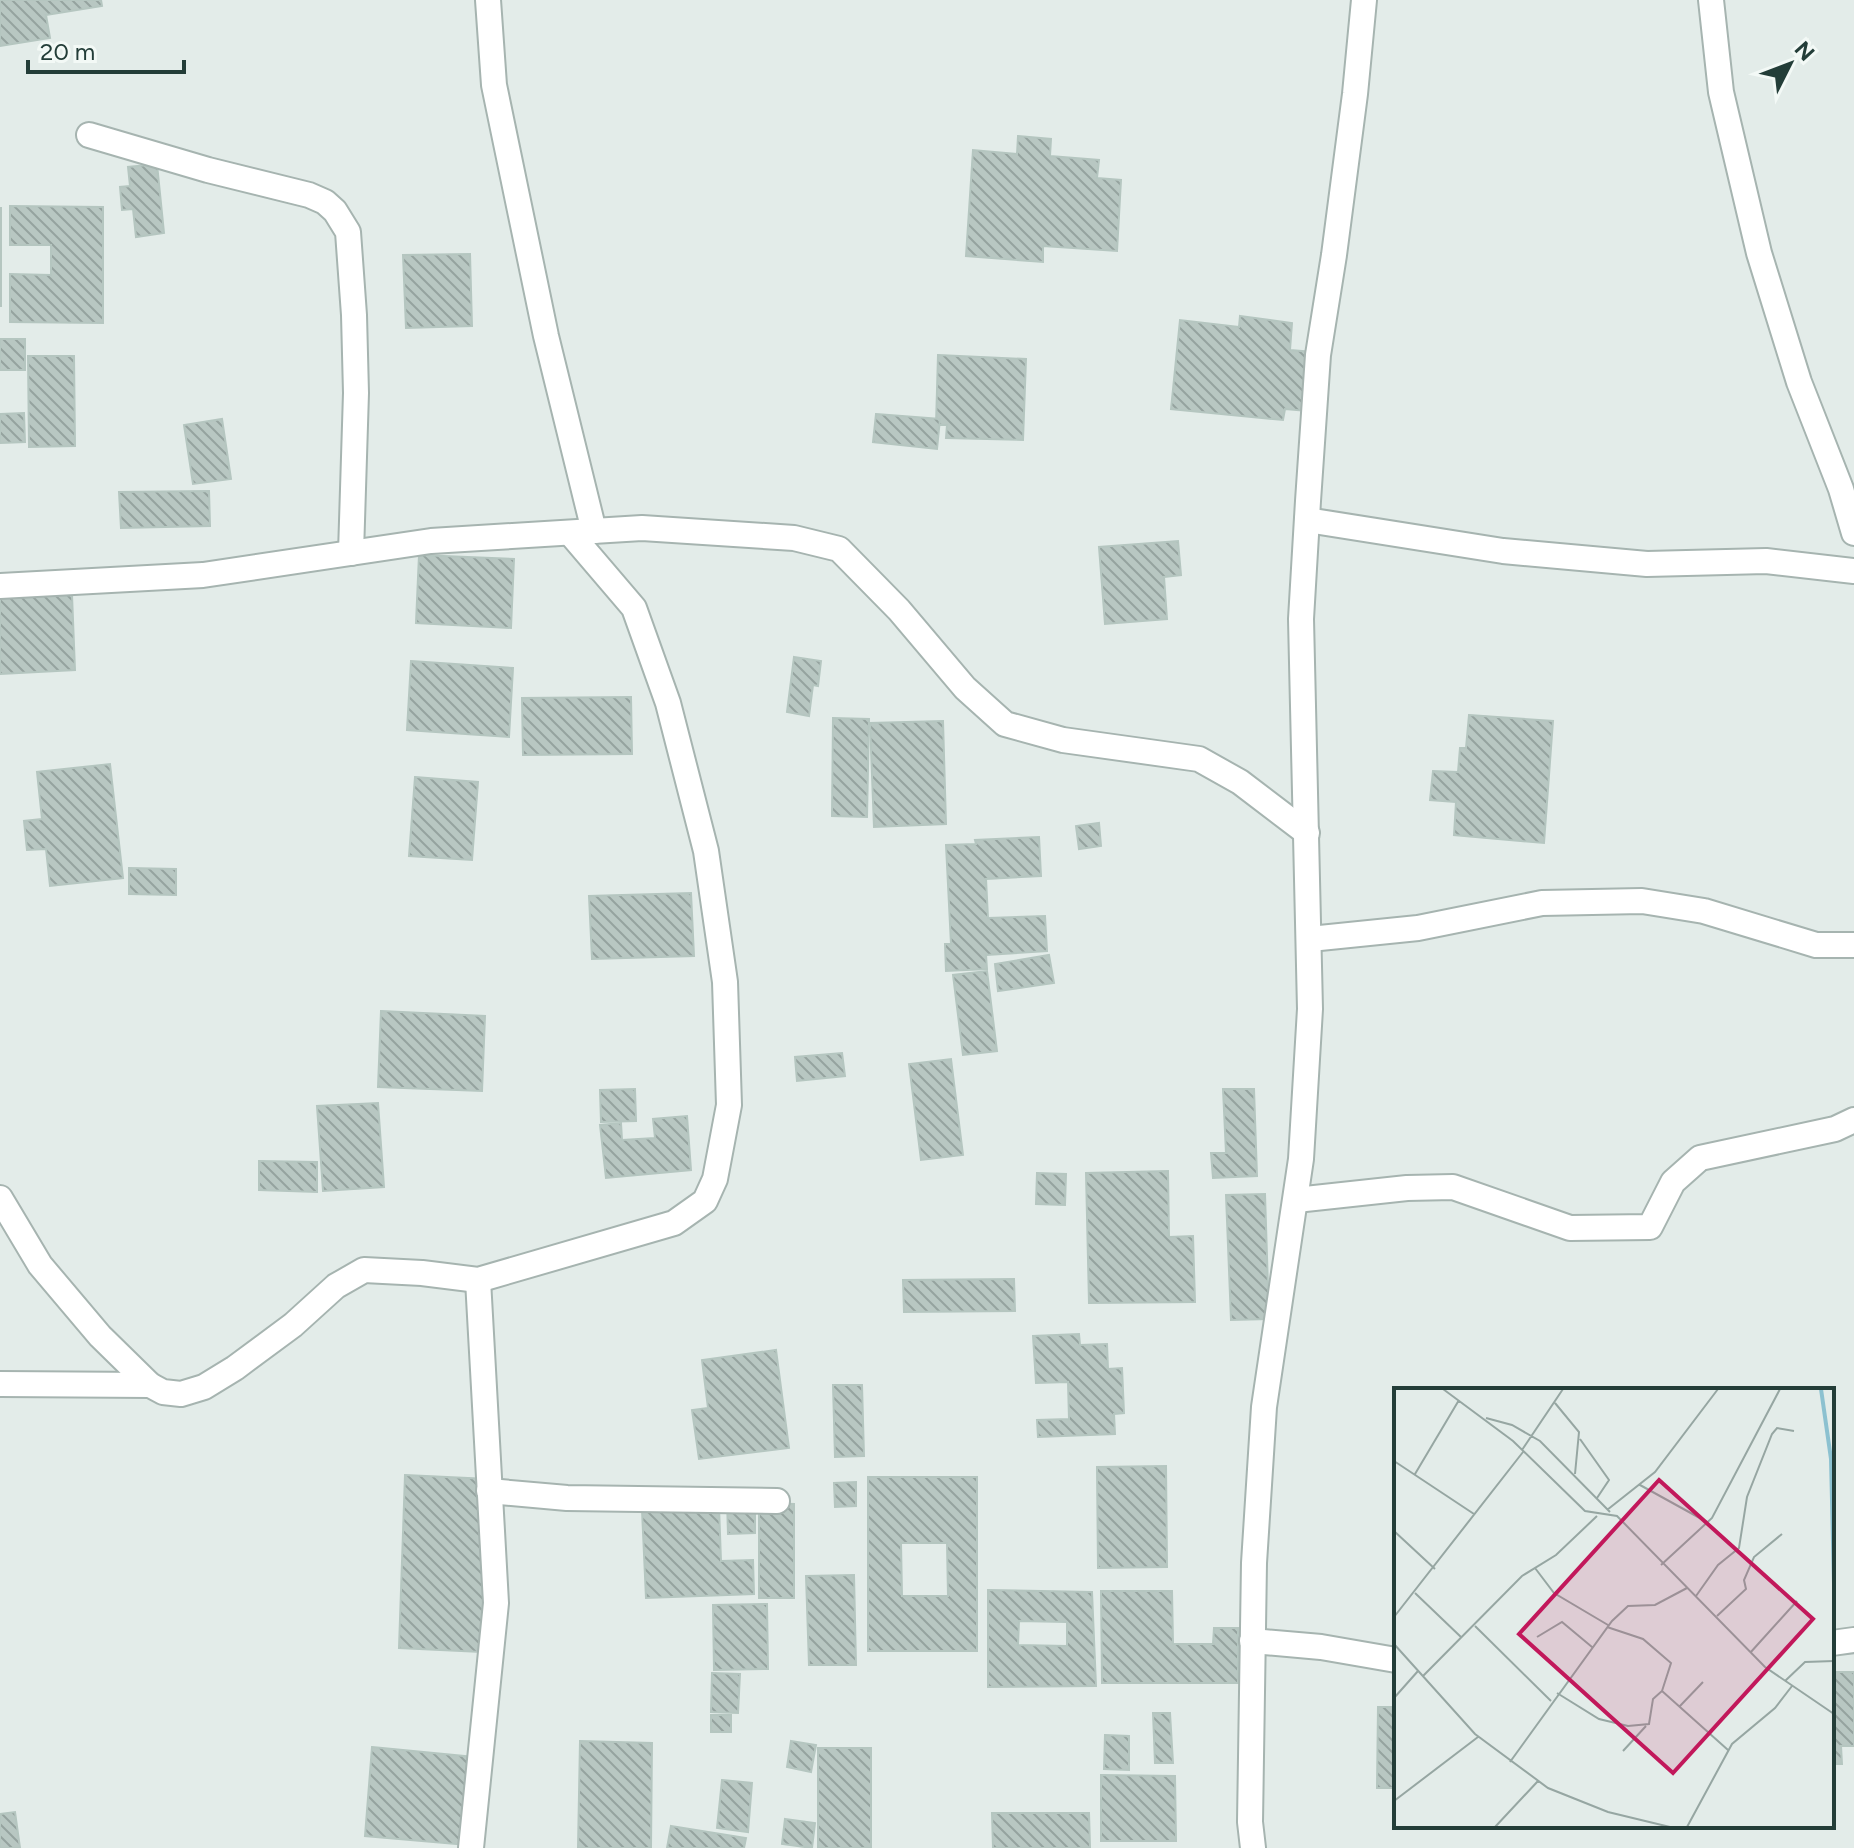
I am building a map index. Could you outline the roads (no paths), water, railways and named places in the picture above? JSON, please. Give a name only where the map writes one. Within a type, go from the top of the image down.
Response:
[{"type":"street","points":[[0,1198],[40,1265],[100,1336],[150,1385],[163,1392],[181,1394],[204,1387],[235,1368],[293,1325],[336,1286],[364,1270],[478,1280],[674,1223],[705,1201],[715,1179],[729,1105],[725,982],[706,851],[668,703],[634,608],[582,532],[546,336],[494,85],[488,0]]},
{"type":"street","points":[[1253,1848],[1250,1822],[1252,1641],[1264,1407],[1301,1159],[1310,1009],[1301,619],[1318,355],[1353,109],[1364,0]]},
{"type":"street","points":[[1711,0],[1721,92],[1759,253],[1799,382],[1841,489],[1854,533]]},
{"type":"street","points":[[89,135],[208,170],[309,195],[325,202],[335,211],[348,232],[356,393],[351,553]]},
{"type":"street","points":[[1307,520],[1503,551],[1647,564],[1766,561],[1854,571]]},
{"type":"street","points":[[0,586],[203,575],[431,541],[642,528],[794,538],[839,549],[899,610],[965,688],[1005,724],[1063,740],[1199,759],[1240,782],[1307,833]]},
{"type":"street","points":[[1310,939],[1418,928],[1542,903],[1642,901],[1704,911],[1816,945],[1854,945]]},
{"type":"street","points":[[1296,1200],[1407,1188],[1453,1187],[1570,1228],[1650,1227],[1673,1182],[1700,1158],[1835,1129],[1854,1120]]},
{"type":"street","points":[[471,1848],[496,1603],[478,1280]]},
{"type":"street","points":[[0,1384],[150,1385]]},
{"type":"street","points":[[489,1491],[567,1498],[777,1501]]},
{"type":"street","points":[[1834,1643],[1854,1640]]},
{"type":"street","points":[[1252,1641],[1321,1647],[1394,1660]]}]
